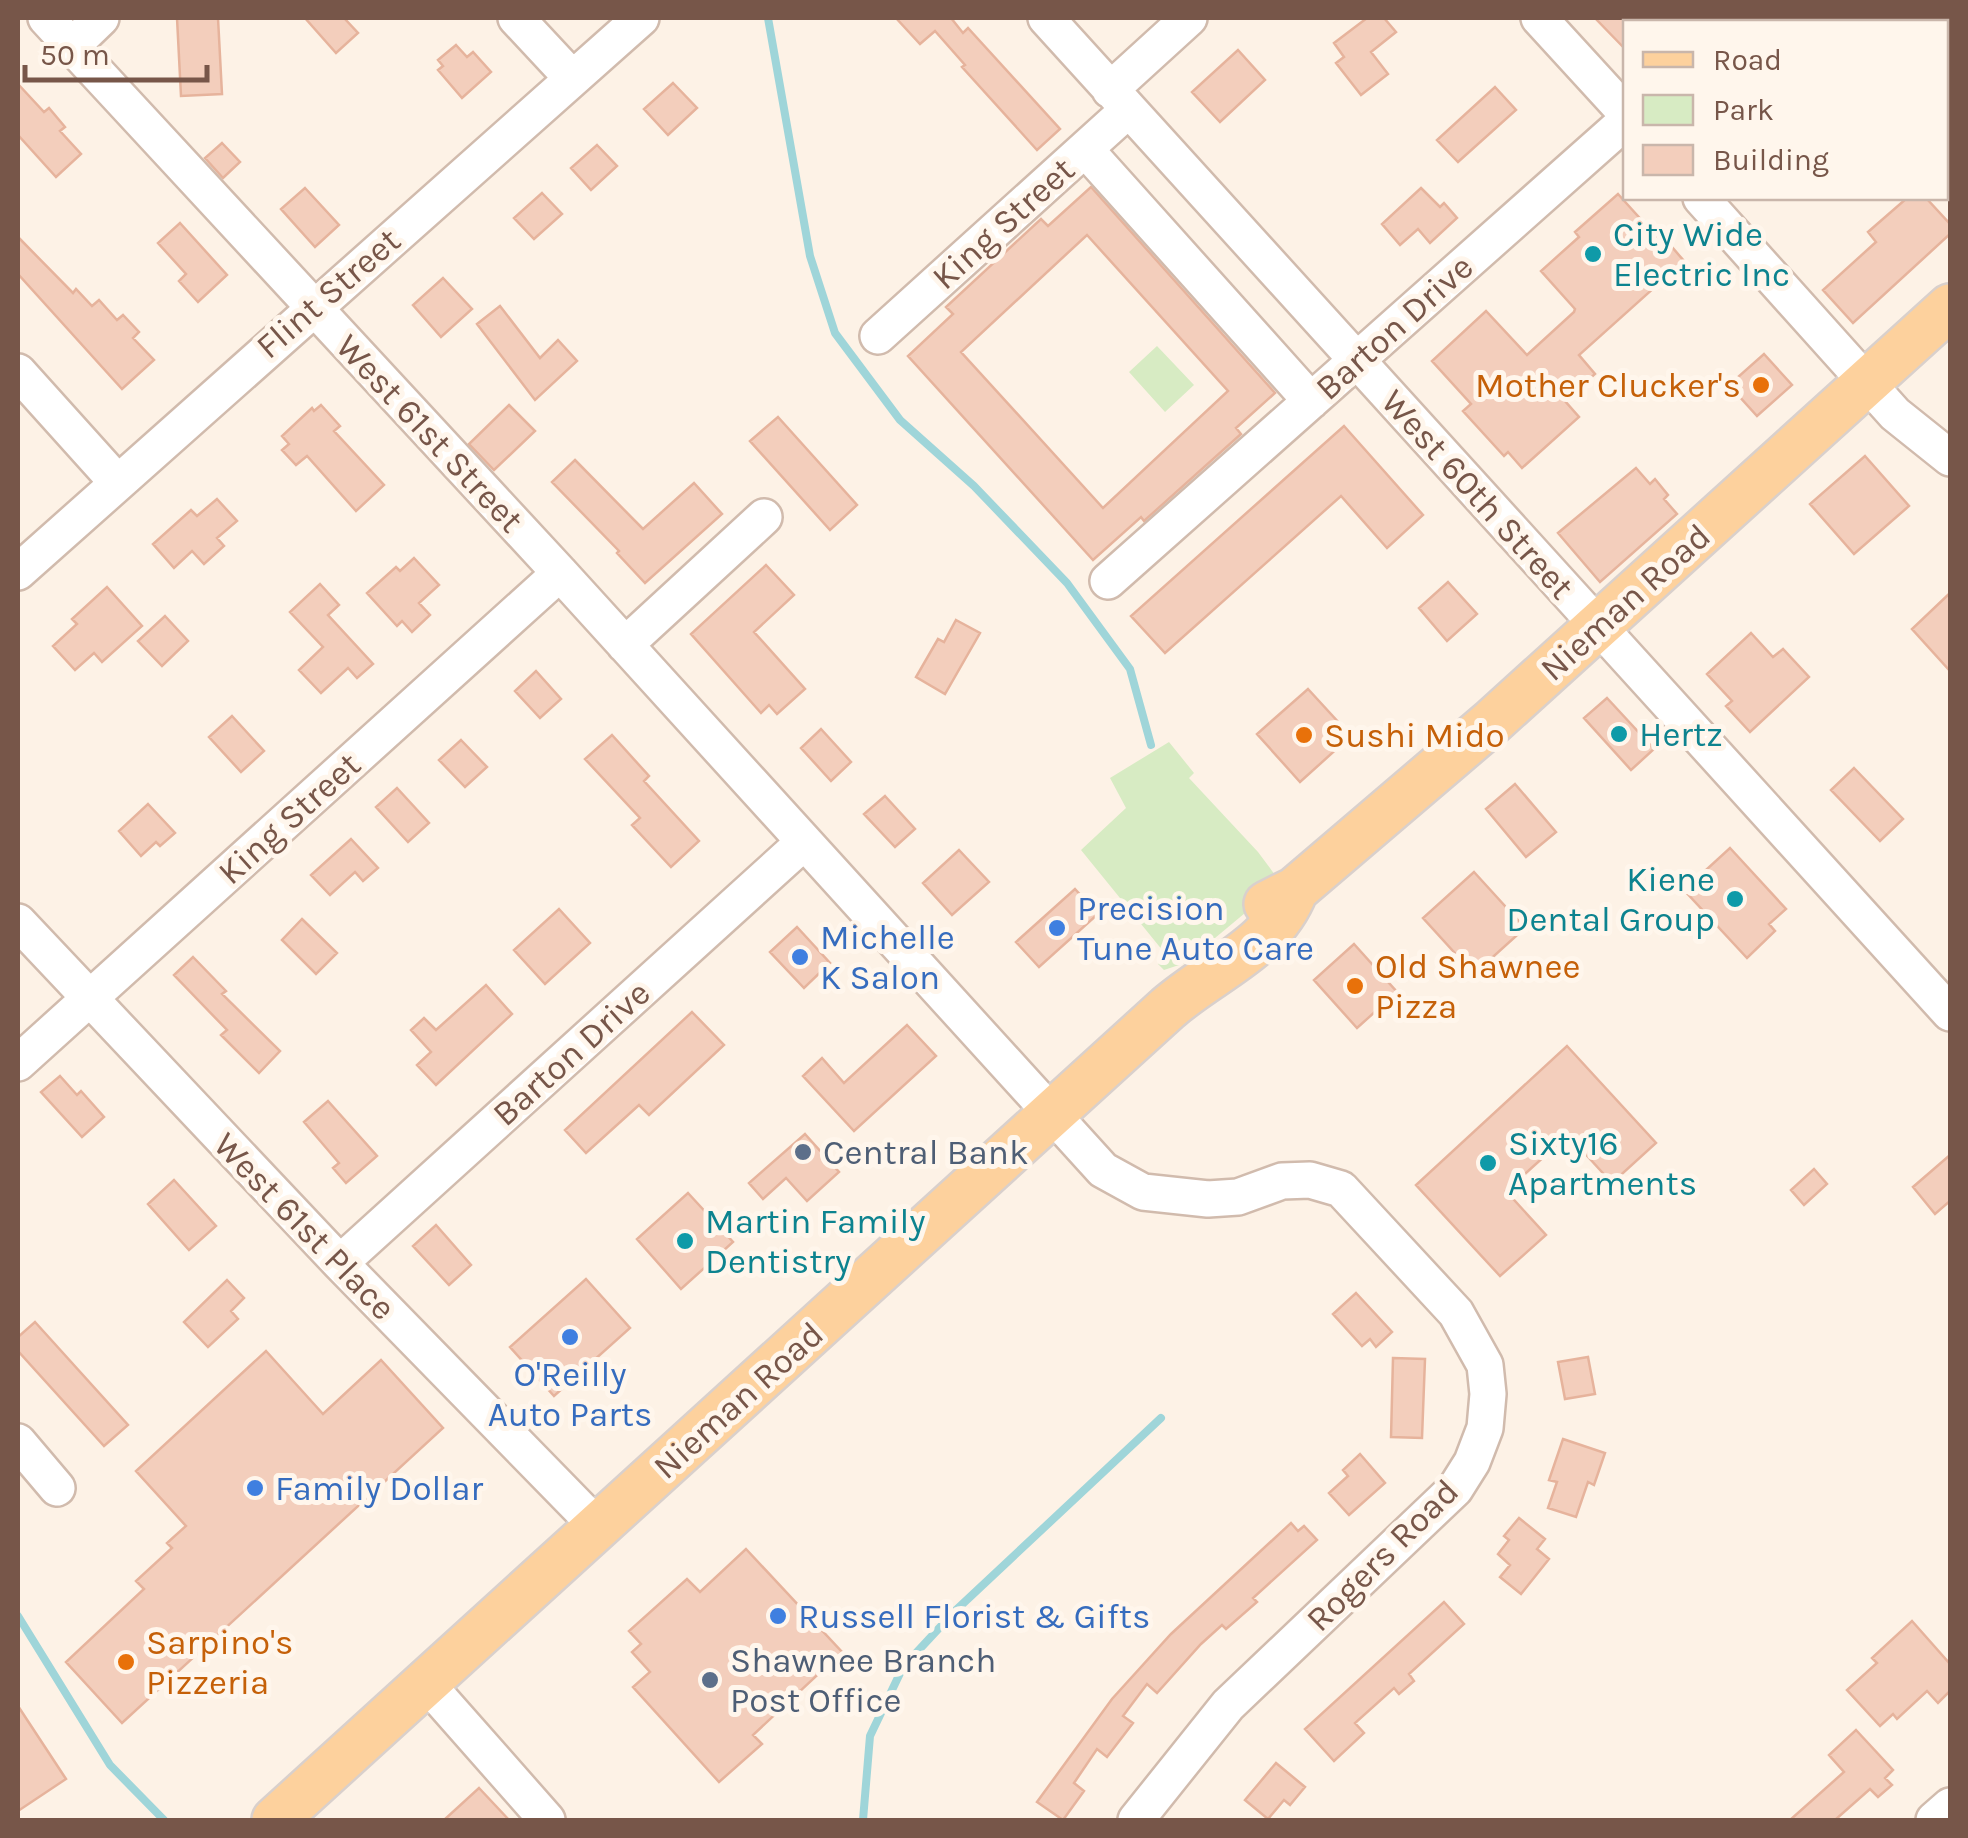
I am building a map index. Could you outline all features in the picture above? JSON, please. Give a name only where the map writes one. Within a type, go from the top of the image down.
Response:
[{"type":"main road","name":"Nieman Road","points":[[275,1820],[1053,1113],[1202,980],[1236,961],[1285,916],[1295,890],[1493,722],[1950,308]]},
{"type":"street","name":"West 61st Street","points":[[46,18],[1053,1113]]},
{"type":"street","points":[[72,46],[101,18]]},
{"type":"street","points":[[516,18],[572,78]]},
{"type":"street","name":"Flint Street","points":[[18,572],[640,18]]},
{"type":"street","name":"West 60th Street","points":[[1046,18],[1950,1013]]},
{"type":"street","name":"King Street","points":[[878,336],[1084,148],[1189,18]]},
{"type":"street","points":[[1540,18],[1623,110]]},
{"type":"street","name":"Barton Drive","points":[[1108,581],[1623,124]]},
{"type":"street","points":[[1084,148],[1311,401]]},
{"type":"street","points":[[1704,200],[1896,414],[1950,458]]},
{"type":"street","points":[[18,372],[117,482]]},
{"type":"street","points":[[625,645],[764,516]]},
{"type":"street","name":"King Street","points":[[18,1064],[560,573]]},
{"type":"street","name":"Barton Drive","points":[[340,1263],[803,842]]},
{"type":"street","name":"West 61st Place","points":[[18,922],[340,1263],[598,1527]]},
{"type":"street","name":"Rogers Road","points":[[1053,1113],[1104,1170],[1143,1192],[1238,1198],[1282,1181],[1310,1180],[1341,1189],[1456,1313],[1485,1365],[1485,1428],[1472,1462],[1454,1489],[1228,1705],[1136,1820]]},
{"type":"street","points":[[18,1442],[58,1488]]},
{"type":"street","points":[[427,1684],[547,1820]]},
{"type":"street","points":[[1934,1820],[1950,1806]]},
{"type":"green space","points":[[1157,346],[1194,385],[1165,412],[1129,372]]},
{"type":"green space","points":[[1169,742],[1194,773],[1189,778],[1258,852],[1281,883],[1185,963],[1164,970],[1158,964],[1163,951],[1081,850],[1126,808],[1110,778]]},
{"type":"building","points":[[177,18],[218,18],[222,94],[181,96]]},
{"type":"building","points":[[305,18],[344,18],[358,33],[336,53]]},
{"type":"building","points":[[896,18],[951,18],[963,33],[968,28],[1060,129],[1037,150],[935,31],[920,44]]},
{"type":"building","points":[[1367,18],[1384,18],[1396,32],[1371,52],[1388,74],[1361,95],[1336,63],[1344,57],[1334,43]]},
{"type":"building","points":[[1595,18],[1626,18],[1623,47]]},
{"type":"building","points":[[456,45],[467,57],[473,52],[491,72],[462,98],[438,70],[443,66],[438,60]]},
{"type":"building","points":[[1238,50],[1265,80],[1220,122],[1192,92]]},
{"type":"building","points":[[673,83],[697,108],[668,135],[644,109]]},
{"type":"building","points":[[18,84],[44,112],[49,108],[65,127],[60,131],[81,154],[56,177],[18,135]]},
{"type":"building","points":[[1495,87],[1516,110],[1458,162],[1437,140]]},
{"type":"building","points":[[222,143],[240,162],[223,178],[205,158]]},
{"type":"building","points":[[597,145],[617,166],[591,190],[571,168]]},
{"type":"building","points":[[1091,187],[1275,393],[1236,428],[1241,434],[1144,521],[1141,517],[1093,560],[908,356],[953,314],[946,307],[1041,219],[1048,226]],"holes":[[[1087,235],[1228,391],[1103,508],[961,352]]]},
{"type":"building","points":[[305,188],[339,225],[315,247],[281,209]]},
{"type":"building","points":[[1421,188],[1440,207],[1444,203],[1457,218],[1430,243],[1418,229],[1400,245],[1382,224]]},
{"type":"building","points":[[542,193],[562,214],[534,239],[514,218]]},
{"type":"building","points":[[1618,194],[1684,261],[1579,355],[1595,374],[1565,401],[1579,417],[1522,468],[1508,452],[1504,456],[1463,411],[1471,404],[1432,361],[1486,311],[1527,355],[1574,312],[1541,271],[1579,237],[1575,232]]},
{"type":"building","points":[[1905,200],[1928,200],[1950,224],[1950,234],[1853,323],[1823,290],[1876,242],[1868,232]]},
{"type":"building","points":[[180,223],[227,275],[198,302],[179,281],[186,274],[158,243]]},
{"type":"building","points":[[18,237],[73,293],[76,289],[92,306],[99,300],[117,320],[123,315],[139,332],[133,338],[154,360],[122,389],[18,274]]},
{"type":"building","points":[[443,278],[472,309],[441,337],[413,305]]},
{"type":"building","points":[[500,306],[540,358],[558,340],[577,361],[535,400],[477,324]]},
{"type":"building","name":"Mother Clucker's","points":[[1764,354],[1792,385],[1757,416],[1729,385]]},
{"type":"building","points":[[321,405],[340,426],[334,431],[384,485],[356,511],[307,456],[296,465],[282,450],[289,444],[282,436],[312,408],[314,411]]},
{"type":"building","points":[[509,405],[535,431],[494,470],[469,444]]},
{"type":"building","points":[[778,417],[857,505],[830,530],[750,441]]},
{"type":"building","points":[[1344,426],[1423,515],[1387,548],[1341,496],[1165,653],[1131,616]]},
{"type":"building","points":[[1865,456],[1909,506],[1854,554],[1810,504]]},
{"type":"building","points":[[575,460],[643,529],[694,483],[722,514],[645,583],[552,482]]},
{"type":"building","points":[[1636,468],[1650,484],[1655,479],[1668,495],[1664,499],[1677,514],[1600,582],[1558,533]]},
{"type":"building","points":[[217,499],[237,521],[217,538],[224,546],[204,564],[192,551],[174,568],[153,544],[191,510],[197,516]]},
{"type":"building","points":[[414,558],[439,585],[419,603],[430,615],[412,632],[402,621],[397,626],[367,593],[396,567],[400,571]]},
{"type":"building","points":[[766,565],[794,595],[754,632],[805,689],[777,714],[769,705],[761,713],[691,634]]},
{"type":"building","points":[[1448,582],[1477,614],[1447,641],[1419,608]]},
{"type":"building","points":[[320,584],[339,605],[328,615],[373,664],[357,678],[348,668],[321,693],[299,670],[323,647],[290,612]]},
{"type":"building","points":[[107,587],[142,626],[102,662],[94,653],[75,670],[53,646],[77,624],[72,619]]},
{"type":"building","points":[[1950,593],[1950,671],[1912,629]]},
{"type":"building","points":[[165,616],[188,641],[162,666],[138,641]]},
{"type":"building","points":[[956,620],[980,633],[945,694],[916,677],[938,639],[944,642]]},
{"type":"building","points":[[1751,633],[1773,657],[1783,649],[1809,677],[1750,732],[1726,706],[1732,701],[1707,674]]},
{"type":"building","points":[[536,671],[561,699],[540,718],[515,691]]},
{"type":"building","name":"Sushi Mido","points":[[1308,689],[1351,736],[1300,782],[1257,734]]},
{"type":"building","name":"Hertz","points":[[1607,698],[1654,749],[1631,770],[1584,718]]},
{"type":"building","points":[[232,716],[264,751],[241,772],[209,737]]},
{"type":"building","points":[[821,729],[851,762],[831,781],[801,748]]},
{"type":"building","points":[[612,735],[649,776],[644,781],[699,841],[671,867],[632,825],[640,818],[585,759]]},
{"type":"building","points":[[461,740],[487,767],[465,787],[439,760]]},
{"type":"building","points":[[1854,768],[1903,819],[1880,841],[1831,790]]},
{"type":"building","points":[[1515,784],[1556,832],[1526,857],[1486,809]]},
{"type":"building","points":[[397,788],[429,823],[408,842],[376,807]]},
{"type":"building","points":[[885,796],[915,829],[895,847],[864,814]]},
{"type":"building","points":[[148,804],[175,833],[160,846],[156,842],[141,856],[119,831]]},
{"type":"building","points":[[351,839],[378,868],[363,881],[355,872],[330,895],[311,875]]},
{"type":"building","name":"Kiene Dental Group","points":[[1730,848],[1786,909],[1769,924],[1775,931],[1747,958],[1684,890]]},
{"type":"building","points":[[959,850],[989,882],[952,915],[923,883]]},
{"type":"building","points":[[1474,872],[1525,928],[1474,974],[1423,918]]},
{"type":"building","name":"Precision Tune Auto Care","points":[[1075,889],[1098,914],[1039,967],[1016,942]]},
{"type":"building","points":[[559,909],[590,943],[545,984],[514,950]]},
{"type":"building","points":[[302,919],[337,953],[316,974],[282,940]]},
{"type":"building","name":"Michelle K Salon","points":[[797,927],[830,963],[804,988],[770,952]]},
{"type":"building","name":"Old Shawnee Pizza","points":[[1354,944],[1397,992],[1357,1028],[1314,980]]},
{"type":"building","points":[[193,957],[226,991],[222,994],[280,1051],[259,1073],[221,1035],[227,1030],[174,975]]},
{"type":"building","points":[[486,985],[512,1014],[436,1085],[417,1065],[431,1052],[411,1030],[424,1018],[436,1030]]},
{"type":"building","points":[[692,1012],[724,1045],[649,1115],[639,1105],[586,1153],[565,1130]]},
{"type":"building","points":[[907,1025],[936,1056],[854,1131],[803,1076],[822,1058],[844,1083]]},
{"type":"building","name":"Sixty16 Apartments","points":[[1567,1046],[1656,1143],[1612,1183],[1568,1135],[1506,1191],[1546,1235],[1500,1276],[1416,1185]]},
{"type":"building","points":[[60,1076],[77,1095],[81,1091],[104,1117],[82,1137],[41,1092]]},
{"type":"building","points":[[328,1101],[377,1156],[346,1183],[333,1168],[339,1163],[304,1122]]},
{"type":"building","name":"Central Bank","points":[[805,1134],[839,1172],[807,1201],[786,1178],[763,1199],[749,1183]]},
{"type":"building","points":[[1950,1155],[1950,1201],[1935,1214],[1913,1187]]},
{"type":"building","points":[[1814,1169],[1827,1184],[1804,1205],[1791,1190]]},
{"type":"building","points":[[174,1180],[216,1226],[189,1250],[148,1204]]},
{"type":"building","name":"Martin Family Dentistry","points":[[688,1193],[733,1242],[681,1289],[637,1239]]},
{"type":"building","points":[[436,1225],[471,1265],[449,1285],[413,1246]]},
{"type":"building","name":"O'Reilly Auto Parts","points":[[586,1279],[630,1328],[554,1396],[510,1347]]},
{"type":"building","points":[[227,1280],[244,1298],[231,1311],[238,1319],[208,1347],[184,1322]]},
{"type":"building","points":[[1356,1293],[1392,1332],[1376,1347],[1370,1339],[1362,1346],[1333,1314]]},
{"type":"building","points":[[35,1322],[128,1425],[104,1446],[18,1351],[18,1337]]},
{"type":"building","points":[[266,1351],[323,1414],[381,1360],[443,1428],[122,1723],[66,1662],[144,1589],[136,1581],[172,1548],[167,1543],[186,1526],[136,1471]]},
{"type":"building","points":[[1588,1357],[1595,1394],[1565,1399],[1558,1362]]},
{"type":"building","points":[[1393,1358],[1425,1359],[1422,1438],[1391,1437]]},
{"type":"building","points":[[1563,1439],[1605,1453],[1594,1485],[1588,1482],[1576,1517],[1548,1508],[1557,1482],[1549,1480]]},
{"type":"building","points":[[1360,1454],[1385,1483],[1349,1515],[1329,1493],[1348,1476],[1343,1470]]},
{"type":"building","points":[[1519,1518],[1545,1539],[1537,1549],[1549,1559],[1521,1594],[1500,1577],[1510,1565],[1498,1554],[1509,1540],[1504,1536]]},
{"type":"building","points":[[1291,1523],[1298,1531],[1304,1526],[1317,1540],[1253,1598],[1257,1602],[1201,1644],[1157,1693],[1147,1684],[1123,1716],[1133,1723],[1107,1757],[1097,1749],[1074,1783],[1084,1791],[1063,1820],[1037,1802],[1112,1699],[1171,1634]]},
{"type":"building","name":"Shawnee Branch Post Office","points":[[746,1549],[842,1652],[753,1735],[762,1744],[719,1782],[633,1687],[650,1672],[632,1652],[641,1644],[629,1631],[687,1579],[700,1592]]},
{"type":"building","points":[[1444,1602],[1464,1624],[1409,1674],[1414,1681],[1399,1694],[1394,1688],[1355,1723],[1364,1733],[1334,1761],[1305,1729]]},
{"type":"building","points":[[1912,1621],[1950,1664],[1950,1691],[1938,1703],[1927,1691],[1897,1719],[1893,1714],[1880,1726],[1847,1690],[1877,1663],[1872,1658]]},
{"type":"building","points":[[18,1706],[66,1779],[18,1811]]},
{"type":"building","points":[[1856,1730],[1893,1770],[1885,1778],[1892,1785],[1878,1797],[1870,1789],[1835,1820],[1790,1820],[1844,1772],[1829,1755]]},
{"type":"building","points":[[1276,1763],[1305,1787],[1290,1805],[1284,1800],[1268,1819],[1245,1800]]},
{"type":"building","points":[[479,1788],[509,1820],[444,1820]]},
{"type":"waterway","points":[[768,18],[810,256],[835,333],[900,420],[974,486],[1067,583],[1130,669],[1151,745]]},
{"type":"waterway","points":[[863,1820],[870,1736],[903,1667],[955,1611],[1161,1418]]},
{"type":"waterway","points":[[18,1616],[110,1765],[164,1820]]},
{"type":"place","name":"City Wide Electric Inc","points":[[1593,254]]},
{"type":"place","name":"Mother Clucker's","points":[[1761,385]]},
{"type":"place","name":"Hertz","points":[[1619,734]]},
{"type":"place","name":"Sushi Mido","points":[[1304,735]]},
{"type":"place","name":"Kiene Dental Group","points":[[1735,899]]},
{"type":"place","name":"Precision Tune Auto Care","points":[[1057,928]]},
{"type":"place","name":"Michelle K Salon","points":[[800,957]]},
{"type":"place","name":"Old Shawnee Pizza","points":[[1355,986]]},
{"type":"place","name":"Central Bank","points":[[803,1152]]},
{"type":"place","name":"Sixty16 Apartments","points":[[1488,1163]]},
{"type":"place","name":"Martin Family Dentistry","points":[[685,1241]]},
{"type":"place","name":"O'Reilly Auto Parts","points":[[570,1337]]},
{"type":"place","name":"Family Dollar","points":[[255,1488]]},
{"type":"place","name":"Russell Florist & Gifts","points":[[778,1616]]},
{"type":"place","name":"Sarpino's Pizzeria","points":[[126,1662]]},
{"type":"place","name":"Shawnee Branch Post Office","points":[[710,1680]]}]
